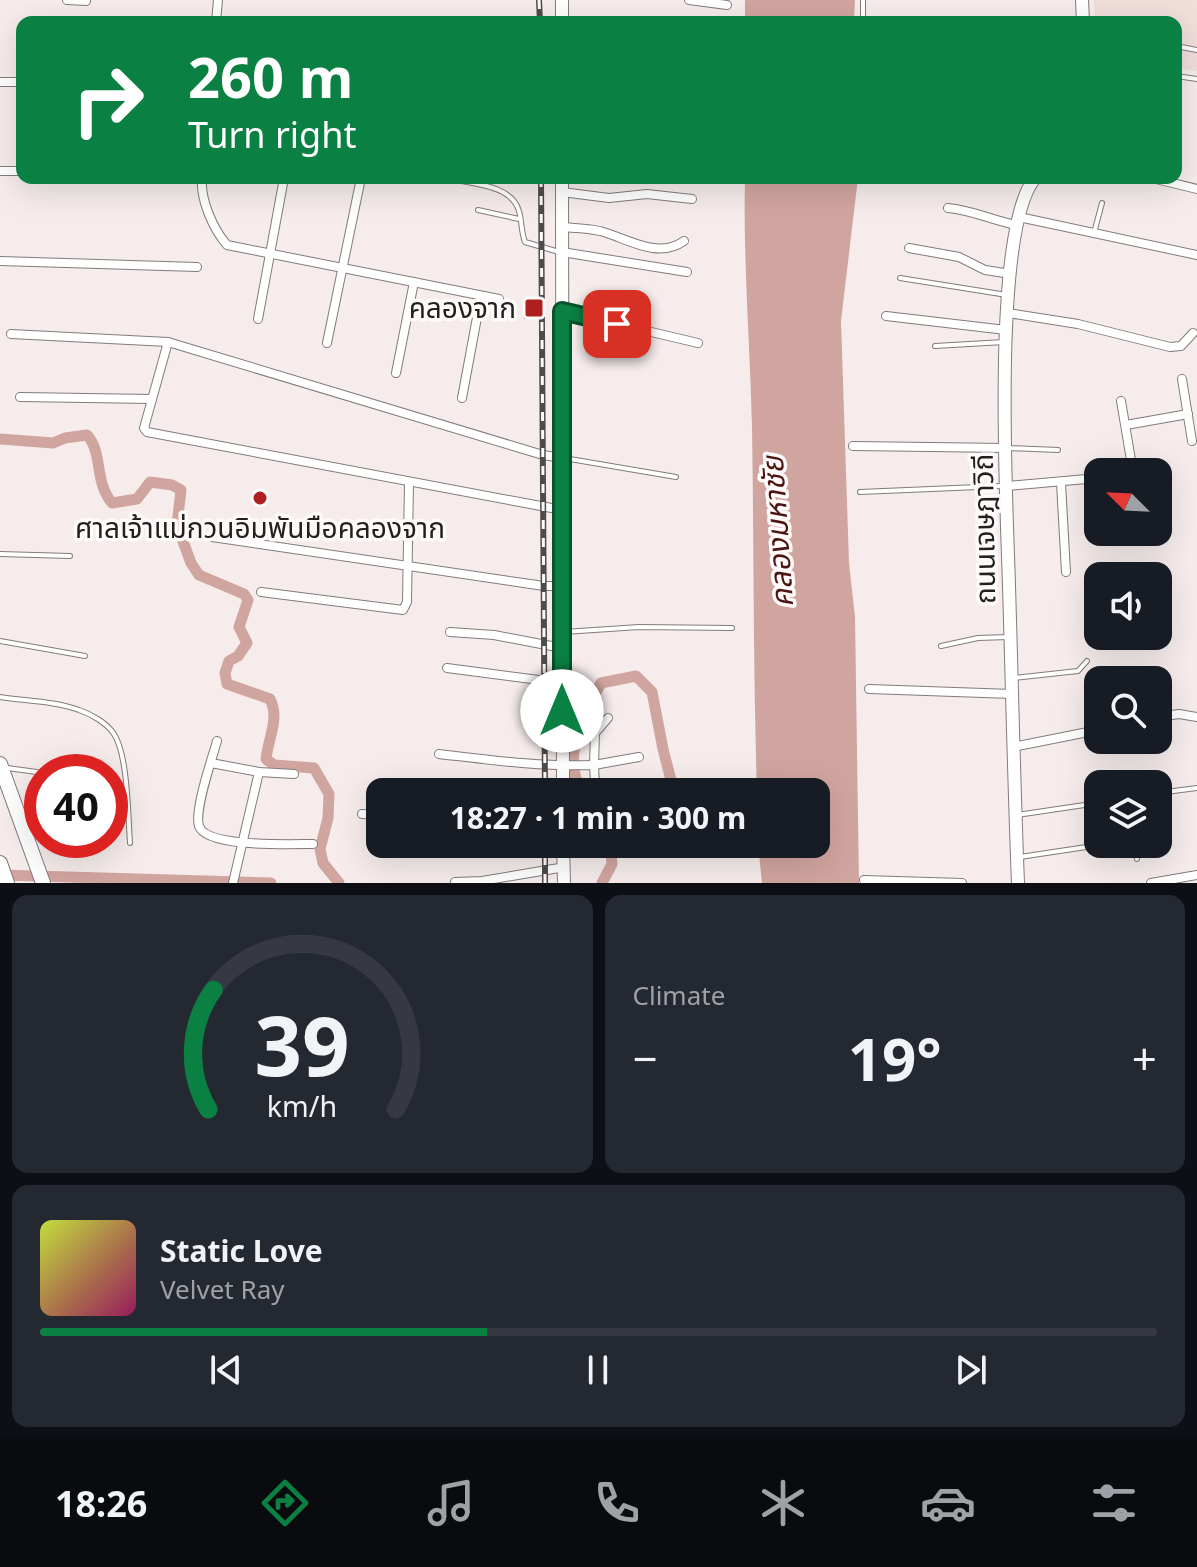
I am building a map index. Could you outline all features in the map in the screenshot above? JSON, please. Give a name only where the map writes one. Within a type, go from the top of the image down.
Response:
[{"type":"main road","points":[[0,765],[43,883]]},
{"type":"main road","points":[[0,864],[7,883]]},
{"type":"street","points":[[67,0],[86,1]]},
{"type":"street","points":[[689,0],[727,5]]},
{"type":"street","points":[[201,184],[217,234],[227,245],[499,299]]},
{"type":"street","points":[[258,319],[283,184]]},
{"type":"street","points":[[327,343],[360,184]]},
{"type":"street","points":[[562,184],[563,778]]},
{"type":"street","name":"ถนนเจษฎาวิถี","points":[[1018,883],[1006,448],[1006,336],[1018,221],[1022,200],[1031,184]]},
{"type":"street","points":[[1177,184],[1197,189]]},
{"type":"street","points":[[562,192],[609,198],[647,194],[692,199]]},
{"type":"street","points":[[948,208],[972,210],[994,220],[1094,233],[1197,255]]},
{"type":"street","points":[[562,227],[599,231],[658,249],[674,247],[684,241]]},
{"type":"street","points":[[909,248],[959,257],[985,270],[1011,274]]},
{"type":"street","points":[[562,252],[687,272]]},
{"type":"street","points":[[0,261],[197,267]]},
{"type":"street","points":[[396,373],[414,282]]},
{"type":"street","points":[[462,398],[481,296]]},
{"type":"street","points":[[562,311],[698,343]]},
{"type":"street","points":[[1008,313],[1078,324],[1170,347],[1181,346],[1193,333]]},
{"type":"street","points":[[886,316],[1006,336]]},
{"type":"street","points":[[11,334],[168,342],[543,455],[562,458]]},
{"type":"street","points":[[168,342],[144,428],[147,432],[562,510]]},
{"type":"street","points":[[1182,379],[1192,441]]},
{"type":"street","points":[[20,397],[152,399]]},
{"type":"street","points":[[1121,401],[1131,458]]},
{"type":"street","points":[[1126,425],[1188,414]]},
{"type":"street","points":[[853,446],[1006,448]]},
{"type":"street","points":[[1007,486],[1084,480]]},
{"type":"street","points":[[261,592],[403,610],[407,602],[409,482]]},
{"type":"street","points":[[1061,483],[1066,572]]},
{"type":"street","points":[[212,537],[544,586],[562,586]]},
{"type":"street","points":[[450,632],[494,635],[562,648]]},
{"type":"street","points":[[447,668],[562,683]]},
{"type":"street","points":[[869,689],[1012,694]]},
{"type":"street","points":[[1172,715],[1197,717]]},
{"type":"street","points":[[594,778],[595,733],[608,718]]},
{"type":"street","points":[[1013,747],[1084,733]]},
{"type":"street","points":[[217,741],[204,787],[199,826],[210,836],[243,842],[313,844]]},
{"type":"street","points":[[439,754],[563,766],[593,765],[639,757]]},
{"type":"street","points":[[211,763],[259,772],[294,774]]},
{"type":"street","points":[[234,878],[259,772]]},
{"type":"street","points":[[362,814],[366,814]]},
{"type":"street","points":[[564,858],[564,883]]},
{"type":"street","points":[[455,882],[482,881],[565,867]]},
{"type":"street","points":[[1151,883],[1197,875]]},
{"type":"street","points":[[864,880],[962,883]]},
{"type":"lane","points":[[471,184],[504,192],[515,202],[525,242],[541,249],[562,252]]},
{"type":"lane","points":[[1094,233],[1102,203]]},
{"type":"lane","points":[[478,210],[520,219]]},
{"type":"lane","points":[[900,278],[1009,295]]},
{"type":"lane","points":[[935,346],[1006,336]]},
{"type":"lane","points":[[1006,448],[1058,450]]},
{"type":"lane","points":[[562,458],[676,477]]},
{"type":"lane","points":[[860,492],[1007,486]]},
{"type":"lane","points":[[0,554],[70,556]]},
{"type":"lane","points":[[562,632],[667,626],[732,628]]},
{"type":"lane","points":[[941,646],[978,638],[1011,637]]},
{"type":"lane","points":[[0,641],[85,656]]},
{"type":"lane","points":[[1012,678],[1078,671],[1087,661]]},
{"type":"lane","points":[[0,697],[78,709],[107,726],[121,749],[130,843]]},
{"type":"lane","points":[[0,765],[24,770]]},
{"type":"lane","points":[[1172,791],[1197,788]]},
{"type":"lane","points":[[1015,816],[1084,805]]},
{"type":"lane","points":[[1017,858],[1084,847]]},
{"type":"shaded area","points":[[1094,0],[1197,0],[1197,71],[1182,69],[1182,16],[1095,16]]},
{"type":"water","points":[[745,0],[855,0],[854,16],[745,16]]},
{"type":"water","name":"คลองมหาชัย","points":[[745,184],[857,184],[841,321],[849,563],[855,617],[859,883],[762,883],[759,858],[830,858],[830,778],[757,778],[752,427]]},
{"type":"building","points":[[524,299],[537,299],[537,319],[524,319]]},
{"type":"waterway","points":[[0,439],[53,443],[87,435],[95,450],[106,495],[112,503],[137,499],[150,482],[172,485],[181,490],[177,525],[191,563],[199,575],[244,594],[248,600],[239,627],[247,643],[238,656],[229,661],[225,673],[227,684],[270,699],[274,721],[266,759],[274,765],[314,768],[329,794],[328,818],[320,849],[323,863],[339,883]]},
{"type":"waterway","points":[[576,778],[574,751],[577,737],[601,683],[636,676],[652,692],[670,778]]},
{"type":"waterway","points":[[602,883],[612,864],[611,858]]},
{"type":"waterway","points":[[0,875],[271,883]]},
{"type":"railway","points":[[539,0],[540,16]]},
{"type":"railway","points":[[541,184],[545,778]]},
{"type":"railway","points":[[545,858],[545,883]]},
{"type":"place","name":"คลองจาก","points":[[534,308]]},
{"type":"place","name":"ศาลเจ้าแม่กวนอิมพันมือคลองจาก","points":[[260,498]]},
{"type":"route","points":[[562,711],[562,311],[617,324]]}]
